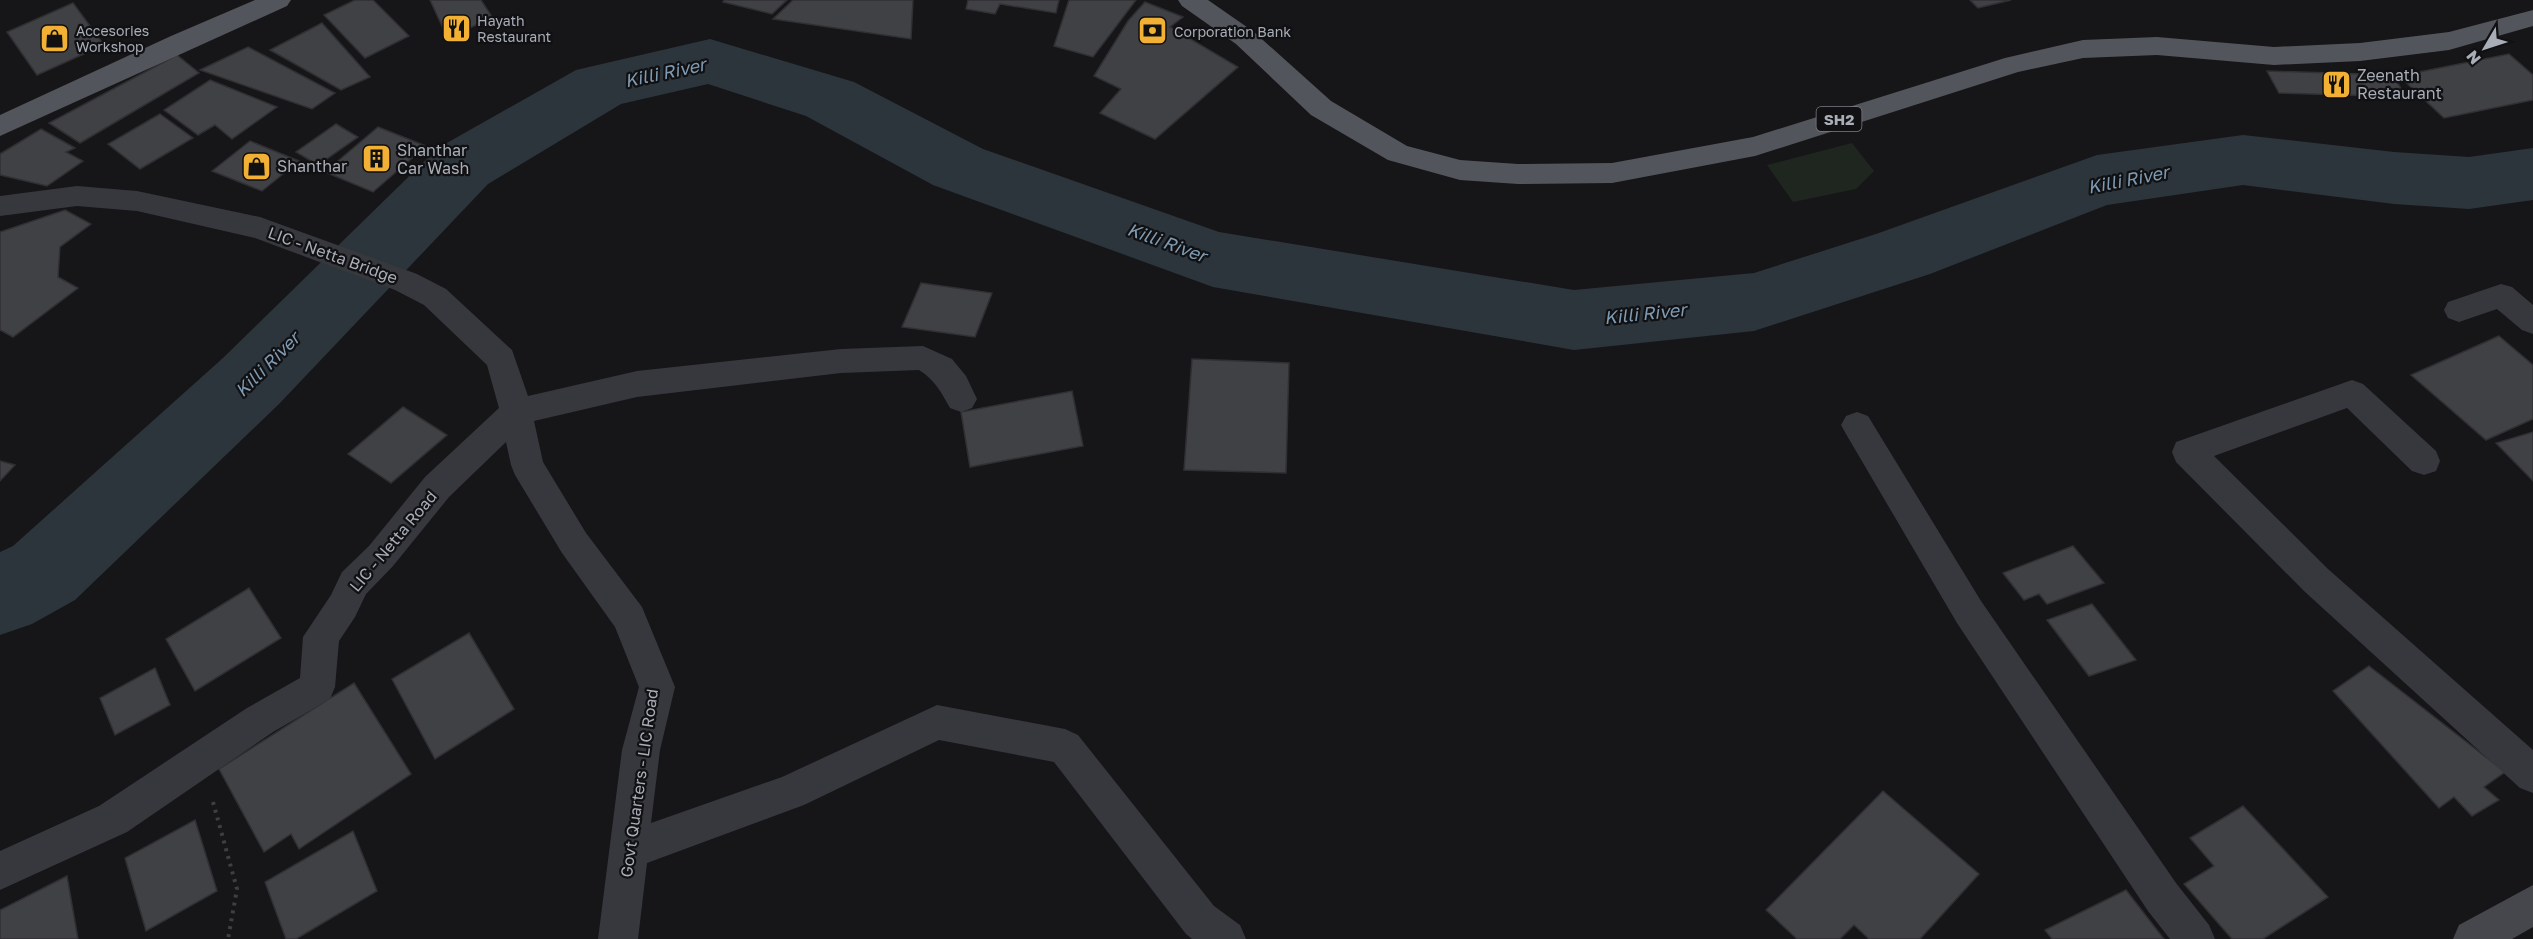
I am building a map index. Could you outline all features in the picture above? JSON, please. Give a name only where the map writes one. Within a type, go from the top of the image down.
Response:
[{"type":"main road","points":[[0,126],[180,42],[278,0]]},
{"type":"main road","name":"SH2","points":[[1191,0],[1245,38],[1321,108],[1398,153],[1460,170],[1518,174],[1612,173],[1755,146],[2014,64],[2083,49],[2157,46],[2274,56],[2360,52],[2449,41],[2533,18]]},
{"type":"main road","points":[[2473,939],[2533,905]]},
{"type":"street","name":"LIC - Netta Bridge","points":[[0,206],[77,196],[137,201],[260,228],[406,282],[435,297],[501,359],[516,412]]},
{"type":"street","points":[[2459,310],[2501,295],[2533,322]]},
{"type":"street","points":[[516,412],[637,384],[841,360],[923,358],[941,368],[956,385],[961,399]]},
{"type":"street","points":[[2424,461],[2352,393],[2188,452],[2316,580],[2533,775]]},
{"type":"street","name":"LIC - Netta Road","points":[[0,871],[113,819],[260,720],[317,687],[321,637],[343,606],[354,583],[381,556],[437,487],[516,412]]},
{"type":"street","name":"Govt Quarters - LIC Road","points":[[516,412],[527,465],[574,543],[629,618],[657,687],[641,750],[618,939]]},
{"type":"street","points":[[1857,425],[1969,612],[2155,887],[2195,939]]},
{"type":"street","points":[[628,850],[791,792],[938,722],[1065,747],[1200,920],[1226,939]]},
{"type":"path","points":[[199,761],[221,827],[237,889],[228,939]]},
{"type":"shaded area","points":[[1852,143],[1874,171],[1856,189],[1793,202],[1767,165]]},
{"type":"building","points":[[355,0],[373,0],[409,36],[365,58],[324,15]]},
{"type":"building","name":"Hayath Restaurant","points":[[430,0],[481,0],[492,17],[448,39]]},
{"type":"building","points":[[724,0],[787,0],[772,14],[723,2]]},
{"type":"building","points":[[793,0],[913,0],[911,39],[773,19]]},
{"type":"building","points":[[968,0],[1059,0],[1056,13],[1000,4],[995,14],[966,9]]},
{"type":"building","points":[[1069,0],[1136,0],[1093,57],[1054,46]]},
{"type":"building","points":[[1970,0],[2011,0],[1978,8]]},
{"type":"building","points":[[1145,2],[1183,17],[1170,27],[1238,67],[1155,139],[1100,113],[1121,89],[1094,76],[1128,21]]},
{"type":"building","name":"Accesories Workshop","points":[[73,3],[104,45],[37,75],[7,32]]},
{"type":"building","points":[[322,23],[370,77],[341,90],[270,50]]},
{"type":"building","points":[[248,47],[335,93],[312,109],[200,70]]},
{"type":"building","points":[[2509,54],[2533,75],[2533,100],[2444,118],[2399,76]]},
{"type":"building","points":[[177,55],[199,73],[80,143],[49,123]]},
{"type":"building","name":"Zeenath Restaurant","points":[[2267,71],[2393,75],[2406,97],[2279,93]]},
{"type":"building","points":[[210,80],[277,107],[232,139],[215,125],[198,135],[164,110]]},
{"type":"building","points":[[160,114],[193,138],[140,169],[108,144]]},
{"type":"building","points":[[336,124],[358,137],[318,165],[296,152]]},
{"type":"building","name":"Shanthar Car Wash","points":[[378,127],[426,146],[373,192],[325,172]]},
{"type":"building","points":[[41,129],[75,148],[66,152],[83,161],[47,186],[0,175],[0,154]]},
{"type":"building","name":"Shanthar","points":[[250,141],[299,161],[262,191],[212,171]]},
{"type":"building","points":[[65,210],[91,224],[60,247],[58,277],[78,288],[13,337],[0,330],[0,232]]},
{"type":"building","points":[[921,283],[992,293],[975,337],[902,327]]},
{"type":"building","points":[[2499,336],[2533,365],[2533,419],[2486,440],[2411,375]]},
{"type":"building","points":[[1192,359],[1289,363],[1286,473],[1184,470]]},
{"type":"building","points":[[1072,391],[1083,446],[970,467],[961,412]]},
{"type":"building","points":[[403,407],[447,435],[391,483],[348,454]]},
{"type":"building","points":[[2533,432],[2533,481],[2496,443]]},
{"type":"building","points":[[0,461],[15,465],[0,481]]},
{"type":"building","points":[[2073,546],[2104,583],[2047,604],[2039,594],[2024,600],[2003,573]]},
{"type":"building","points":[[249,588],[281,638],[195,691],[166,639]]},
{"type":"building","points":[[2092,604],[2136,660],[2089,676],[2047,620]]},
{"type":"building","points":[[469,633],[514,709],[435,759],[392,679]]},
{"type":"building","points":[[2369,666],[2505,772],[2484,787],[2499,800],[2472,816],[2454,797],[2439,808],[2333,691]]},
{"type":"building","points":[[155,668],[170,705],[115,735],[100,698]]},
{"type":"building","points":[[354,683],[411,774],[299,849],[291,834],[264,852],[219,769]]},
{"type":"building","points":[[1883,791],[1979,874],[1920,939],[1869,939],[1854,925],[1840,939],[1797,939],[1766,910]]},
{"type":"building","points":[[2243,806],[2328,897],[2263,939],[2232,939],[2184,884],[2214,866],[2190,838]]},
{"type":"building","points":[[195,820],[217,891],[146,931],[125,858]]},
{"type":"building","points":[[353,831],[377,891],[296,939],[286,939],[265,882]]},
{"type":"building","points":[[67,876],[78,939],[0,939],[0,910]]},
{"type":"building","points":[[2126,890],[2164,939],[2052,939],[2045,930]]},
{"type":"waterway","name":"Killi River","points":[[0,596],[44,573],[251,381],[463,166],[600,86],[710,61],[830,99],[958,167],[1213,259],[1574,320],[1754,302],[1903,254],[2097,181],[2243,160],[2394,178],[2469,183],[2533,174]]},
{"type":"place","name":"Hayath Restaurant","points":[[456,28]]},
{"type":"place","name":"Corporation Bank","points":[[1153,31]]},
{"type":"place","name":"Accesories Workshop","points":[[55,38]]},
{"type":"place","name":"Zeenath Restaurant","points":[[2336,84]]},
{"type":"place","name":"Shanthar Car Wash","points":[[376,159]]},
{"type":"place","name":"Shanthar","points":[[256,166]]}]
